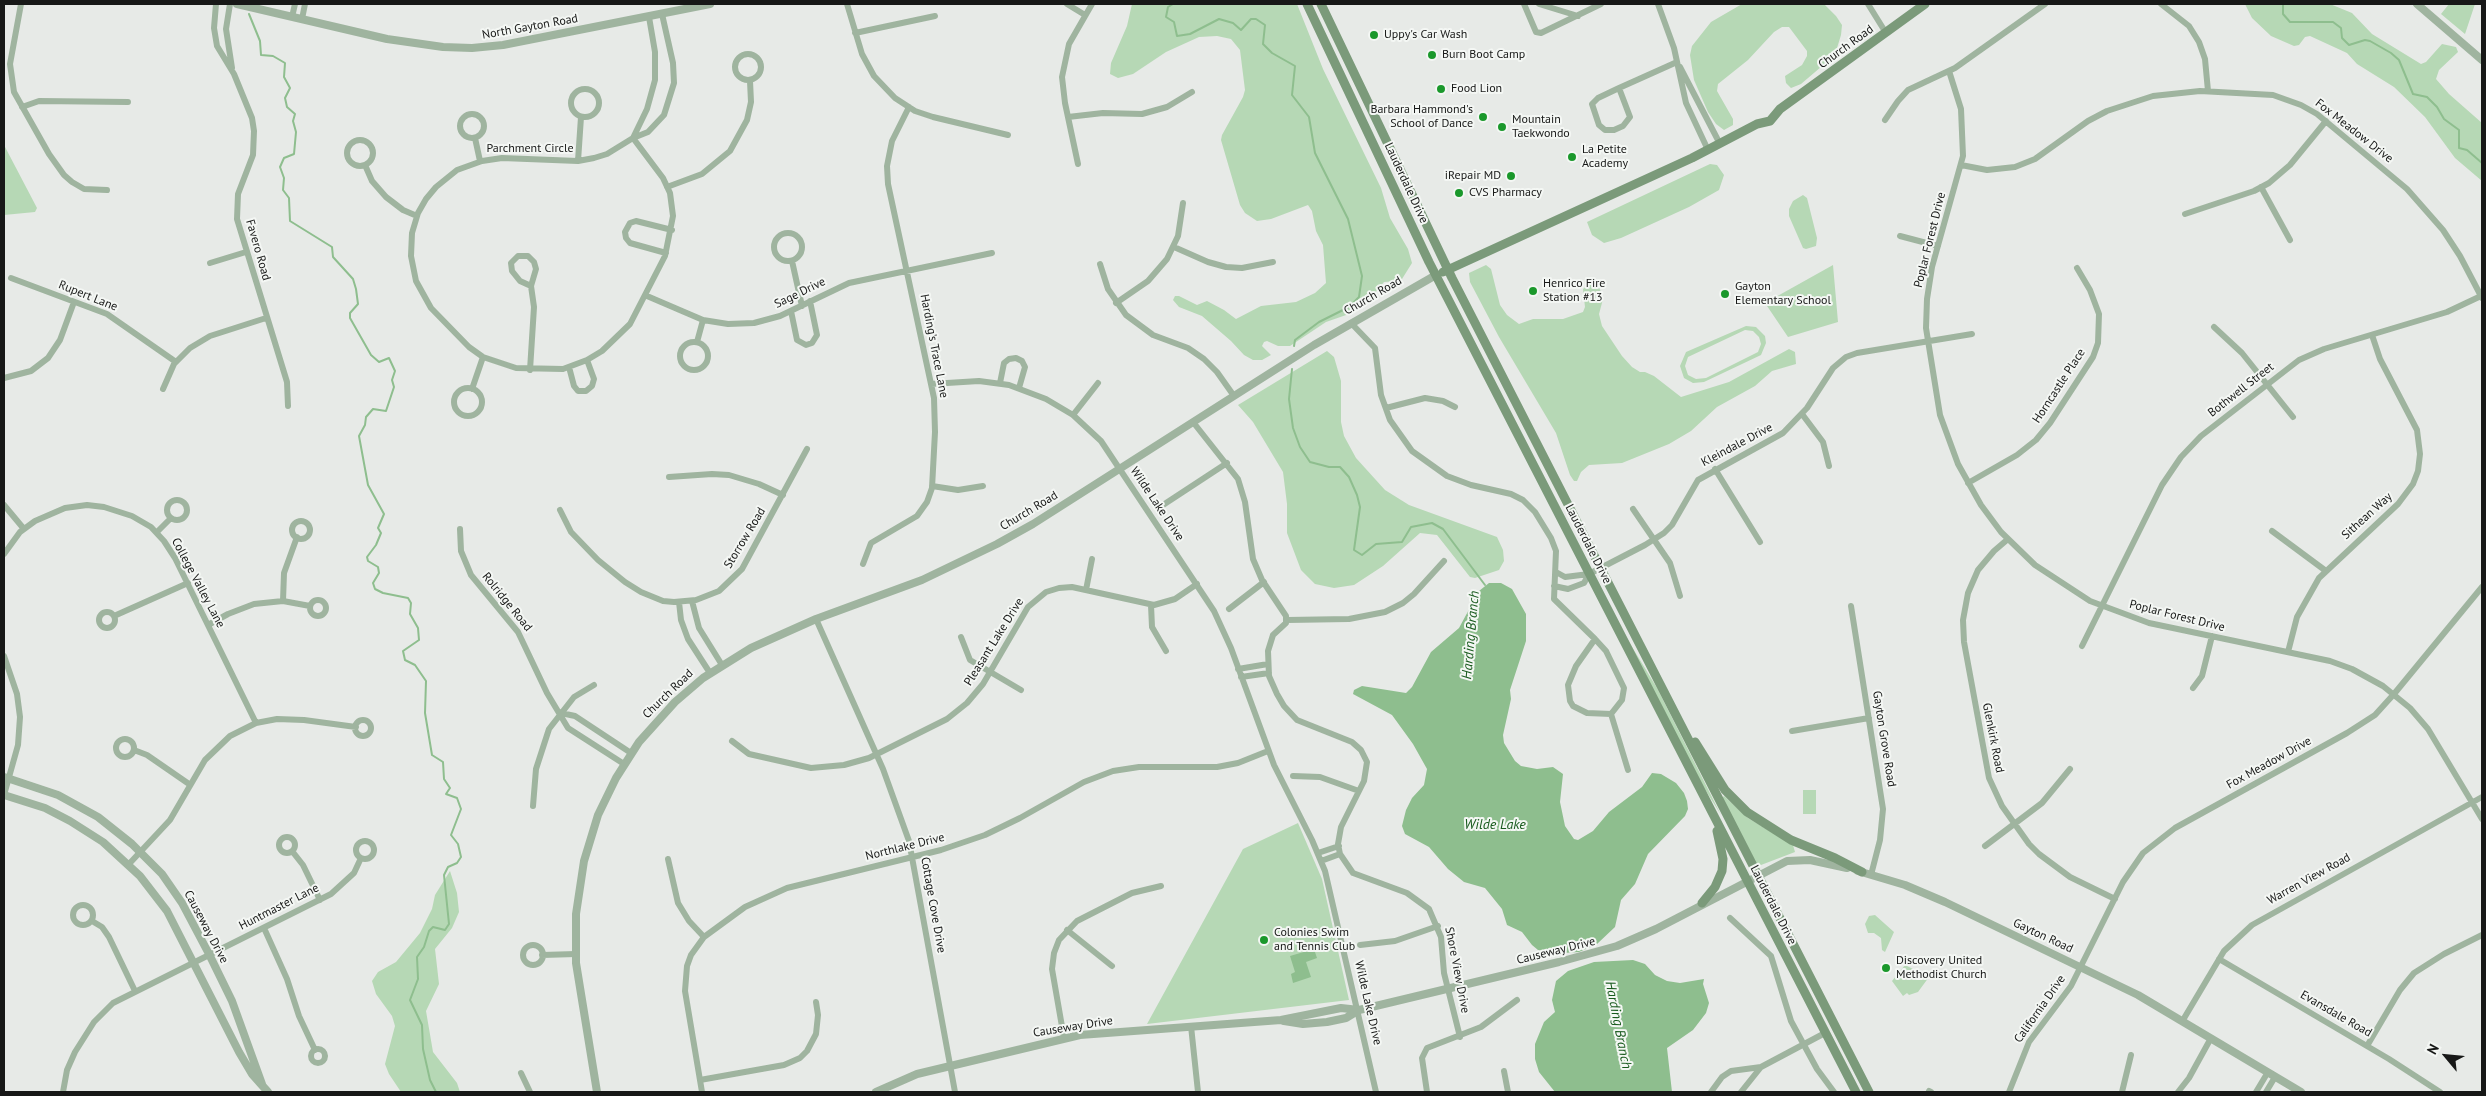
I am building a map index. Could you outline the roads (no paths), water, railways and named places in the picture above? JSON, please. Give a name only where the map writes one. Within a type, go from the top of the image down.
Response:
[{"type":"main road","name":"Lauderdale Drive","points":[[1308,4],[1436,275],[1856,1092]]},
{"type":"main road","name":"Lauderdale Drive","points":[[1321,4],[1447,270],[1869,1092]]},
{"type":"main road","name":"Church Road","points":[[1436,275],[1708,150],[1757,124],[1766,114],[1780,109],[1925,4]]},
{"type":"main road","points":[[1675,712],[1720,783],[1739,806],[1782,835],[1866,873]]},
{"type":"main road","points":[[1702,904],[1715,887],[1722,871],[1722,852],[1715,818]]},
{"type":"street","points":[[22,4],[10,64],[12,85],[22,107],[57,167],[72,182],[90,190],[107,190]]},
{"type":"street","name":"Favero Road","points":[[216,4],[214,28],[217,46],[232,72],[246,103],[254,131],[252,155],[242,181],[237,204],[238,224],[287,382],[288,406]]},
{"type":"street","name":"Favero Road","points":[[230,4],[226,29],[232,72]]},
{"type":"street","name":"North Gayton Road","points":[[237,4],[413,44],[472,48],[502,45],[710,4]]},
{"type":"street","points":[[292,17],[295,4]]},
{"type":"street","points":[[302,20],[305,4]]},
{"type":"street","points":[[847,4],[851,7],[855,33],[862,54],[874,76],[888,91],[909,107],[933,118],[1008,135]]},
{"type":"street","points":[[1066,4],[1085,15]]},
{"type":"street","points":[[1078,164],[1062,88],[1063,64],[1069,44],[1092,4]]},
{"type":"street","points":[[1524,4],[1538,33],[1601,4]]},
{"type":"street","points":[[1539,4],[1578,16]]},
{"type":"street","points":[[1658,4],[1674,48],[1686,103],[1708,150]]},
{"type":"street","points":[[1868,4],[1886,33]]},
{"type":"street","points":[[1886,120],[1898,101],[1908,90],[1949,71],[2044,4]]},
{"type":"street","points":[[2161,4],[2189,26],[2199,42],[2205,59],[2208,91]]},
{"type":"street","points":[[2417,4],[2482,60]]},
{"type":"street","name":"Parchment Circle","points":[[633,138],[655,165],[667,187],[672,208],[672,230],[666,253],[646,296],[625,331],[606,348],[587,360],[569,367],[530,370],[504,366],[483,357],[451,331],[431,308],[418,288],[410,256],[412,233],[417,216],[426,199],[445,178],[456,170],[480,162],[502,158],[578,161],[608,154],[633,138],[641,136],[656,126],[664,115],[672,94],[674,74],[662,14]]},
{"type":"street","points":[[855,33],[935,16]]},
{"type":"street","points":[[633,138],[647,109],[655,80],[656,52],[649,17]]},
{"type":"street","points":[[746,54],[757,57],[762,68],[760,75],[750,81],[739,78],[735,67],[740,57],[746,54]]},
{"type":"street","points":[[1619,88],[1630,117],[1623,126],[1614,130],[1605,130],[1599,125],[1592,104],[1598,98],[1619,88],[1677,62]]},
{"type":"street","points":[[1677,62],[1720,144]]},
{"type":"street","name":"Poplar Forest Drive","points":[[1949,71],[1962,116],[1963,144],[1961,165],[1938,246],[1927,299],[1928,341],[1940,415],[1952,452],[1981,505],[2008,539],[2044,572],[2080,595],[2102,606],[2149,623],[2345,666],[2374,681],[2394,694],[2410,708],[2428,729],[2482,819]]},
{"type":"street","points":[[667,187],[707,170],[730,151],[748,120],[751,102],[750,81]]},
{"type":"street","points":[[588,89],[597,95],[598,106],[592,115],[581,117],[572,111],[571,100],[577,91],[588,89]]},
{"type":"street","name":"Fox Meadow Drive","points":[[1961,165],[1987,170],[2016,167],[2035,159],[2088,121],[2114,108],[2153,96],[2208,91],[2273,95],[2301,105],[2326,121],[2388,171],[2427,210],[2460,256],[2482,297]]},
{"type":"street","points":[[1068,117],[1103,113],[1142,114],[1167,107],[1192,92]]},
{"type":"street","points":[[22,107],[39,101],[128,102]]},
{"type":"street","name":"Harding's Trace Lane","points":[[863,564],[868,548],[875,539],[917,516],[927,502],[932,486],[935,419],[931,384],[888,184],[888,166],[892,141],[909,107]]},
{"type":"street","points":[[470,113],[477,114],[484,121],[483,132],[475,138],[468,138],[461,130],[462,120],[470,113]]},
{"type":"street","points":[[578,161],[581,117]]},
{"type":"street","points":[[2186,214],[2261,187],[2290,165],[2326,121]]},
{"type":"street","points":[[475,138],[480,162]]},
{"type":"street","points":[[355,141],[366,142],[372,150],[371,160],[365,165],[358,166],[349,160],[348,149],[355,141]]},
{"type":"street","points":[[365,165],[372,181],[386,198],[403,210],[417,216]]},
{"type":"street","points":[[2261,187],[2290,240]]},
{"type":"street","points":[[1116,302],[1153,276],[1174,247],[1182,220],[1183,203]]},
{"type":"street","points":[[666,253],[630,243],[626,238],[625,232],[630,223],[636,221],[672,230]]},
{"type":"street","points":[[784,234],[795,235],[801,243],[800,254],[792,260],[781,259],[775,251],[776,240],[784,234]]},
{"type":"street","points":[[1900,236],[1938,246]]},
{"type":"street","points":[[1174,247],[1208,262],[1226,267],[1242,268],[1273,262]]},
{"type":"street","points":[[210,263],[246,252]]},
{"type":"street","name":"Sage Drive","points":[[646,296],[703,320],[728,324],[754,323],[780,316],[849,283],[992,253]]},
{"type":"street","points":[[530,370],[534,307],[531,286],[535,275],[534,262],[528,256],[518,256],[511,263],[512,271],[520,281],[531,286]]},
{"type":"street","points":[[792,260],[802,306]]},
{"type":"street","points":[[1100,264],[1108,289],[1126,315],[1141,327],[1188,348],[1204,359],[1217,372],[1234,396]]},
{"type":"street","name":"Horncastle Place","points":[[1968,483],[2017,455],[2036,440],[2050,423],[2093,357],[2100,331],[2099,314],[2090,290],[2077,268]]},
{"type":"street","name":"Church Road","points":[[597,1092],[576,954],[576,914],[584,861],[598,815],[624,764],[631,753],[675,702],[710,673],[750,648],[816,619],[922,580],[975,556],[1033,524],[1351,323],[1436,275]]},
{"type":"street","name":"Rupert Lane","points":[[11,278],[117,320],[176,362]]},
{"type":"street","name":"Bothwell Street","points":[[2082,646],[2174,465],[2201,436],[2291,365],[2315,352],[2447,312],[2482,297]]},
{"type":"street","points":[[4,378],[31,371],[48,358],[60,340],[74,302]]},
{"type":"street","points":[[791,311],[797,340],[806,345],[812,343],[817,335],[810,302]]},
{"type":"street","points":[[163,389],[176,362],[190,348],[210,336],[266,318]]},
{"type":"street","points":[[697,342],[703,320]]},
{"type":"street","points":[[1351,323],[1375,348],[1379,381],[1386,408],[1390,420],[1404,442],[1438,471],[1470,485],[1511,494],[1529,505],[1551,538],[1556,550],[1553,594],[1556,602],[1606,651],[1624,688],[1622,700],[1611,714]]},
{"type":"street","points":[[2214,327],[2242,353],[2293,417]]},
{"type":"street","name":"Kleindale Drive","points":[[1556,572],[1565,577],[1589,574],[1655,539],[1672,525],[1694,484],[1703,476],[1774,439],[1802,414],[1833,368],[1846,357],[1857,353],[1972,334]]},
{"type":"street","name":"Sithean Way","points":[[2288,652],[2302,605],[2326,571],[2406,494],[2416,477],[2420,461],[2417,430],[2380,359],[2372,335]]},
{"type":"street","points":[[697,342],[705,348],[707,359],[700,367],[690,369],[682,363],[680,352],[687,344],[697,342]]},
{"type":"street","points":[[472,389],[483,357]]},
{"type":"street","points":[[1000,383],[1004,363],[1009,359],[1016,358],[1022,361],[1025,367],[1019,388]]},
{"type":"street","points":[[569,367],[574,386],[578,390],[586,391],[592,386],[594,379],[587,360]]},
{"type":"street","name":"Wilde Lake Drive","points":[[931,384],[965,381],[1000,383],[1019,388],[1046,399],[1073,415],[1101,441],[1197,584],[1224,632],[1268,751],[1318,852],[1332,898],[1359,1010],[1376,1092]]},
{"type":"street","points":[[1073,415],[1098,383]]},
{"type":"street","points":[[472,389],[480,395],[481,406],[475,414],[464,415],[456,409],[455,398],[461,390],[472,389]]},
{"type":"street","points":[[1386,408],[1424,398],[1443,401],[1455,407]]},
{"type":"street","points":[[1802,414],[1823,442],[1829,466]]},
{"type":"street","points":[[1193,422],[1227,463],[1242,489],[1249,543],[1253,558],[1264,582],[1280,604],[1287,620],[1349,619],[1385,612],[1403,603],[1414,594],[1444,561]]},
{"type":"street","name":"Storrow Road","points":[[560,510],[571,532],[612,572],[647,595],[663,600],[692,601],[719,591],[738,575],[807,449]]},
{"type":"street","points":[[1163,505],[1227,463]]},
{"type":"street","points":[[1715,470],[1760,542]]},
{"type":"street","points":[[670,477],[712,474],[729,475],[759,484],[783,495]]},
{"type":"street","points":[[932,486],[958,490],[983,486]]},
{"type":"street","points":[[4,505],[24,529]]},
{"type":"street","name":"College Valley Lane","points":[[4,554],[24,529],[56,511],[87,505],[119,510],[138,519],[157,532],[169,548],[256,723]]},
{"type":"street","points":[[1633,508],[1670,563],[1680,596]]},
{"type":"street","points":[[157,532],[171,518]]},
{"type":"street","name":"Rolridge Road","points":[[460,529],[461,551],[471,576],[518,632],[547,693],[561,713],[568,728],[624,764]]},
{"type":"street","points":[[2272,531],[2326,571]]},
{"type":"street","points":[[283,601],[284,573],[297,537]]},
{"type":"street","name":"Glenkirk Road","points":[[2008,539],[1985,561],[1973,581],[1965,606],[1963,627],[1984,762],[1995,793],[2029,844],[2048,862],[2070,877],[2115,899]]},
{"type":"street","points":[[1086,590],[1092,558]]},
{"type":"street","name":"Kleindale Drive","points":[[1554,586],[1568,588],[1584,583],[1589,574]]},
{"type":"street","points":[[1229,609],[1264,582]]},
{"type":"street","points":[[114,616],[188,583]]},
{"type":"street","name":"Pleasant Lake Drive","points":[[732,741],[750,754],[811,768],[844,765],[876,754],[946,719],[975,694],[990,673],[1028,607],[1046,592],[1072,587],[1151,605],[1176,599],[1197,584]]},
{"type":"street","name":"Fox Meadow Drive","points":[[2081,967],[2115,899],[2138,859],[2166,834],[2356,728],[2375,715],[2482,587]]},
{"type":"street","points":[[208,625],[245,607],[283,601],[310,606]]},
{"type":"street","points":[[692,601],[699,628],[722,665]]},
{"type":"street","points":[[679,602],[681,620],[688,639],[710,673]]},
{"type":"street","points":[[1151,605],[1152,627],[1166,651]]},
{"type":"street","name":"Gayton Grove Road","points":[[1851,606],[1883,809],[1880,840],[1866,873]]},
{"type":"street","name":"Cottage Cove Drive","points":[[816,619],[901,813],[913,857],[955,1092]]},
{"type":"street","name":"Shore View Drive","points":[[1287,620],[1271,639],[1268,664],[1269,673],[1277,694],[1292,716],[1316,729],[1347,739],[1361,750],[1367,762],[1367,768],[1359,791],[1341,827],[1340,854],[1353,873],[1407,893],[1425,904],[1432,913],[1438,926],[1444,973],[1460,1037]]},
{"type":"street","points":[[2193,688],[2202,676],[2212,636]]},
{"type":"street","points":[[960,637],[970,660],[1021,690]]},
{"type":"street","points":[[1596,640],[1580,658],[1572,675],[1568,685],[1570,701],[1573,706],[1587,714],[1611,714]]},
{"type":"street","points":[[4,656],[17,694],[20,718],[18,746],[6,778],[4,795]]},
{"type":"street","points":[[1238,669],[1268,664]]},
{"type":"street","points":[[1241,676],[1269,673]]},
{"type":"street","points":[[533,806],[540,753],[549,729],[574,697],[594,685]]},
{"type":"street","points":[[561,713],[575,716],[631,753]]},
{"type":"street","points":[[1611,714],[1628,770]]},
{"type":"street","points":[[1792,730],[1869,718]]},
{"type":"street","points":[[129,864],[170,820],[189,784],[205,760],[220,744],[242,729],[256,723],[294,719],[356,727]]},
{"type":"street","points":[[134,750],[147,755],[189,784]]},
{"type":"street","name":"Northlake Drive","points":[[702,1092],[684,984],[691,955],[704,937],[732,915],[771,894],[809,882],[959,844],[996,830],[1084,782],[1113,771],[1139,767],[1217,767],[1238,763],[1268,751]]},
{"type":"street","points":[[1985,846],[2042,803],[2070,769]]},
{"type":"street","points":[[1294,776],[1320,777],[1359,791]]},
{"type":"street","name":"Causeway Drive","points":[[6,778],[34,786],[77,804],[116,831],[141,852],[162,874],[178,896],[209,954],[234,1008],[262,1084]]},
{"type":"street","name":"Causeway Drive","points":[[4,795],[45,808],[70,821],[103,842],[129,864],[167,911],[238,1052],[252,1074],[268,1092]]},
{"type":"street","name":"Warren View Road","points":[[2183,1020],[2219,959],[2237,937],[2260,920],[2482,796]]},
{"type":"street","points":[[1318,852],[1339,846]]},
{"type":"street","points":[[292,851],[303,865],[320,900]]},
{"type":"street","points":[[1321,861],[1340,854]]},
{"type":"street","name":"Huntmaster Lane","points":[[63,1092],[67,1070],[72,1058],[94,1022],[113,1003],[135,990],[320,900],[346,882],[354,873],[361,858]]},
{"type":"street","points":[[668,859],[678,903],[689,921],[704,937]]},
{"type":"street","name":"Gayton Road","points":[[1746,881],[1787,861],[1802,859],[1828,862],[1905,884],[2138,995],[2183,1020],[2301,1092]]},
{"type":"street","name":"Causeway Drive","points":[[1281,1020],[1303,1024],[1328,1022],[1346,1018],[1359,1010],[1559,962],[1617,946],[1656,929],[1746,881]]},
{"type":"street","points":[[1064,1038],[1052,969],[1056,948],[1067,930],[1077,921],[1121,899],[1143,890],[1161,886]]},
{"type":"street","points":[[1730,918],[1771,956],[1792,1021],[1817,1069],[1834,1092]]},
{"type":"street","points":[[92,921],[102,927],[109,937],[135,990]]},
{"type":"street","points":[[1360,945],[1395,941],[1438,926]]},
{"type":"street","points":[[264,928],[287,979],[299,1016],[315,1050]]},
{"type":"street","points":[[1067,930],[1112,966]]},
{"type":"street","points":[[2367,1046],[2400,990],[2414,973],[2437,958],[2482,935]]},
{"type":"street","points":[[542,955],[576,954]]},
{"type":"street","name":"Evansdale Road","points":[[2219,959],[2367,1046],[2440,1092]]},
{"type":"street","name":"California Drive","points":[[2008,1092],[2029,1042],[2064,997],[2081,967]]},
{"type":"street","points":[[1427,1092],[1422,1058],[1428,1048],[1460,1037],[1490,1021],[1517,1000]]},
{"type":"street","points":[[700,1080],[784,1065],[800,1058],[807,1051],[816,1034],[818,1015],[816,1002]]},
{"type":"street","name":"Causeway Drive","points":[[876,1092],[918,1074],[1064,1038],[1104,1032],[1281,1020],[1341,1008],[1359,1010]]},
{"type":"street","points":[[1191,1026],[1198,1092]]},
{"type":"street","points":[[1711,1092],[1722,1077],[1731,1071],[1761,1067],[1825,1033]]},
{"type":"street","points":[[2178,1092],[2188,1079],[2211,1038]]},
{"type":"street","points":[[2122,1092],[2131,1055]]},
{"type":"street","points":[[1741,1092],[1761,1067]]},
{"type":"street","points":[[1504,1071],[1508,1092]]},
{"type":"street","points":[[521,1074],[530,1092]]},
{"type":"street","points":[[2256,1092],[2271,1074]]},
{"type":"street","points":[[2266,1092],[2271,1074]]},
{"type":"water","name":"Wilde Lake","points":[[1489,583],[1501,583],[1512,589],[1526,614],[1526,641],[1510,690],[1511,699],[1503,735],[1504,743],[1515,761],[1521,766],[1537,769],[1553,767],[1563,774],[1560,802],[1565,826],[1574,839],[1578,840],[1593,831],[1609,812],[1642,787],[1652,773],[1661,774],[1676,783],[1684,793],[1687,801],[1688,809],[1685,816],[1648,854],[1635,884],[1621,900],[1615,927],[1597,944],[1579,952],[1563,953],[1538,950],[1522,932],[1507,925],[1502,909],[1485,888],[1464,882],[1448,869],[1429,847],[1405,834],[1402,826],[1406,810],[1412,798],[1424,785],[1427,769],[1413,744],[1392,715],[1353,694],[1354,690],[1362,686],[1406,693],[1412,687],[1431,652],[1459,628],[1479,591]]},
{"type":"water","points":[[1314,949],[1317,958],[1306,962],[1311,977],[1293,983],[1291,974],[1295,972],[1290,956]]},
{"type":"water","points":[[1633,960],[1645,964],[1655,975],[1667,981],[1680,983],[1704,979],[1703,984],[1709,1003],[1706,1013],[1693,1030],[1667,1048],[1672,1092],[1555,1092],[1539,1072],[1535,1059],[1535,1044],[1544,1022],[1555,1012],[1552,1000],[1556,981],[1568,971],[1594,962]]},
{"type":"waterway","name":"Harding Branch","points":[[1173,4],[1168,7],[1166,17],[1174,22],[1177,36],[1190,34],[1219,19],[1233,23],[1241,30],[1251,19],[1256,19],[1265,25],[1263,44],[1272,53],[1295,66],[1292,95],[1309,117],[1315,153],[1348,219],[1362,276],[1359,297],[1349,307],[1319,322],[1295,340],[1294,346]]},
{"type":"waterway","points":[[2283,4],[2283,14],[2290,22],[2333,22],[2341,28],[2342,38],[2349,45],[2365,40],[2391,53],[2399,60],[2413,94],[2427,97],[2437,107],[2444,119],[2459,130],[2459,148],[2467,150],[2482,163]]},
{"type":"waterway","points":[[249,14],[260,41],[261,55],[273,56],[285,63],[284,77],[290,88],[285,98],[287,107],[295,114],[293,121],[296,132],[294,154],[284,158],[280,167],[284,178],[283,190],[289,198],[290,221],[332,247],[333,257],[353,279],[356,289],[358,304],[350,313],[350,318],[371,355],[379,362],[389,358],[395,371],[392,380],[394,387],[386,411],[373,409],[366,417],[365,425],[359,436],[368,485],[384,514],[378,528],[381,533],[376,545],[367,557],[368,561],[378,567],[379,573],[373,583],[375,589],[383,593],[408,598],[411,603],[410,614],[418,628],[419,640],[403,651],[405,660],[415,665],[426,681],[425,713],[432,755],[443,762],[444,779],[450,788],[446,794],[457,798],[461,809],[451,835],[458,844],[461,857],[457,863],[448,867],[444,875],[449,924],[445,930],[433,927],[429,931],[424,947],[417,957],[418,979],[410,1000],[422,1025],[423,1049],[430,1080],[436,1092]]},
{"type":"waterway","name":"Harding Branch","points":[[1292,369],[1289,399],[1293,428],[1300,447],[1310,462],[1329,467],[1340,467],[1349,477],[1357,495],[1360,507],[1354,550],[1362,555],[1376,544],[1402,542],[1411,527],[1432,523],[1443,529],[1485,585]]},
{"type":"place","name":"Uppy's Car Wash","points":[[1374,35]]},
{"type":"place","name":"Burn Boot Camp","points":[[1432,55]]},
{"type":"place","name":"Food Lion","points":[[1441,89]]},
{"type":"place","name":"Barbara Hammond's School of Dance","points":[[1483,117]]},
{"type":"place","name":"Mountain Taekwondo","points":[[1502,127]]},
{"type":"place","name":"La Petite Academy","points":[[1572,157]]},
{"type":"place","name":"iRepair MD","points":[[1511,176]]},
{"type":"place","name":"CVS Pharmacy","points":[[1459,193]]},
{"type":"place","name":"Henrico Fire Station #13","points":[[1533,291]]},
{"type":"place","name":"Gayton Elementary School","points":[[1725,294]]},
{"type":"place","name":"Colonies Swim and Tennis Club","points":[[1264,940]]},
{"type":"place","name":"Discovery United Methodist Church","points":[[1886,968]]}]
